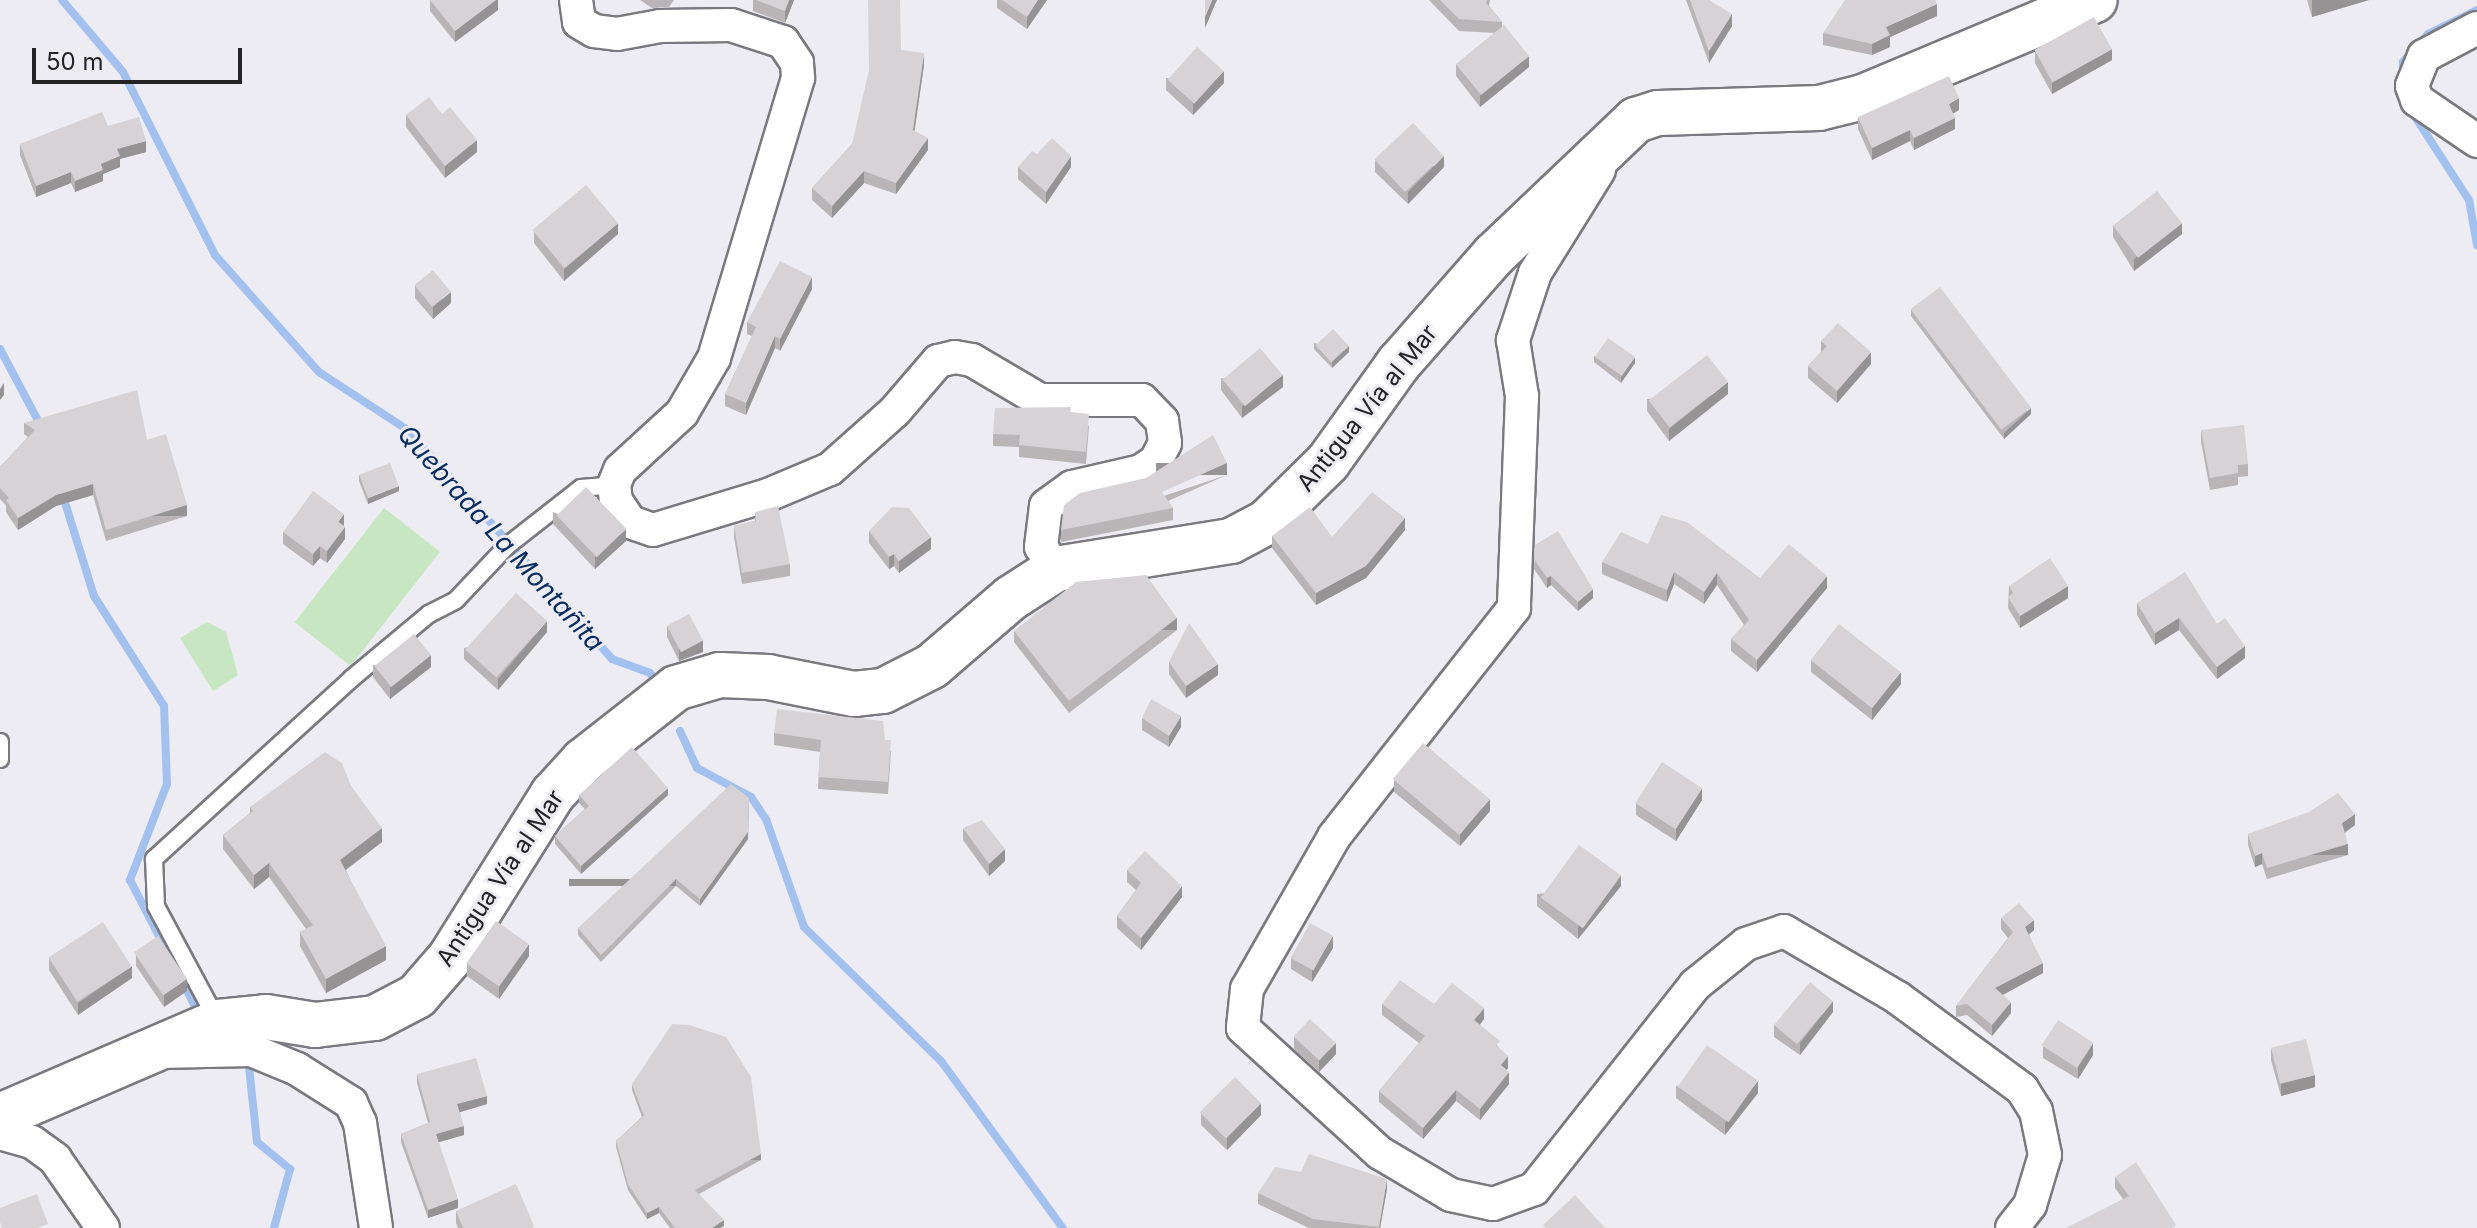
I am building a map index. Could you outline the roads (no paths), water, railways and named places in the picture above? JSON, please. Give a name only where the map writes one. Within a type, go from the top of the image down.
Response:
[{"type":"main road","name":"Antigua Vía al Mar","points":[[0,1116],[155,1052],[218,1022],[266,1017],[315,1025],[375,1018],[417,996],[450,958],[553,794],[583,761],[676,688],[720,675],[768,677],[854,694],[883,691],[932,666],[1011,598],[1056,569],[1231,541],[1267,522],[1328,462],[1399,363],[1494,255],[1625,128],[1658,113],[1768,113],[1863,97],[2095,0]]},
{"type":"street","points":[[576,0],[579,22],[594,31],[617,34],[660,26],[731,25],[783,42],[797,63],[798,78],[714,358],[682,413],[620,470],[614,485],[616,501],[630,522],[653,530],[768,495],[830,469],[895,411],[938,361],[972,360],[1040,400],[1142,400],[1162,421],[1165,443],[1156,461],[1141,471],[1072,487],[1046,506],[1041,547],[1056,569]]},
{"type":"street","points":[[2477,28],[2424,56],[2412,86],[2417,100],[2477,141]]},
{"type":"street","points":[[1625,128],[1535,273],[1519,310],[1513,340],[1522,396],[1514,608],[1334,837],[1247,989],[1243,1028],[1380,1153],[1451,1195],[1493,1204],[1534,1189],[1695,985],[1746,944],[1784,931],[1898,998],[2022,1089],[2036,1111],[2045,1155],[2030,1205],[2012,1228]]},
{"type":"street","points":[[155,1052],[251,1050],[297,1069],[351,1103],[360,1123],[376,1228]]},
{"type":"street","points":[[0,1133],[32,1142],[55,1159],[103,1228]]},
{"type":"lane","points":[[218,1022],[156,906],[154,859],[351,679],[429,614],[456,600],[507,546],[581,488],[614,485]]},
{"type":"lane","points":[[0,742],[0,759]]},
{"type":"waterway","name":"Quebrada La Montañita","points":[[62,0],[123,72],[215,255],[319,372],[409,431],[612,659],[650,673],[659,684]]},
{"type":"waterway","points":[[2403,77],[2403,62],[2428,34],[2477,10]]},
{"type":"waterway","points":[[2412,112],[2469,200],[2477,245]]},
{"type":"waterway","points":[[0,349],[41,426]]},
{"type":"waterway","points":[[63,496],[94,596],[164,706],[167,784],[130,880],[164,946]]},
{"type":"waterway","name":"Quebrada La Montañita","points":[[680,731],[697,768],[751,797],[766,819],[804,927],[941,1061],[1063,1228]]},
{"type":"waterway","points":[[183,983],[200,1017]]},
{"type":"waterway","points":[[249,1067],[257,1142],[290,1169],[274,1228]]}]
